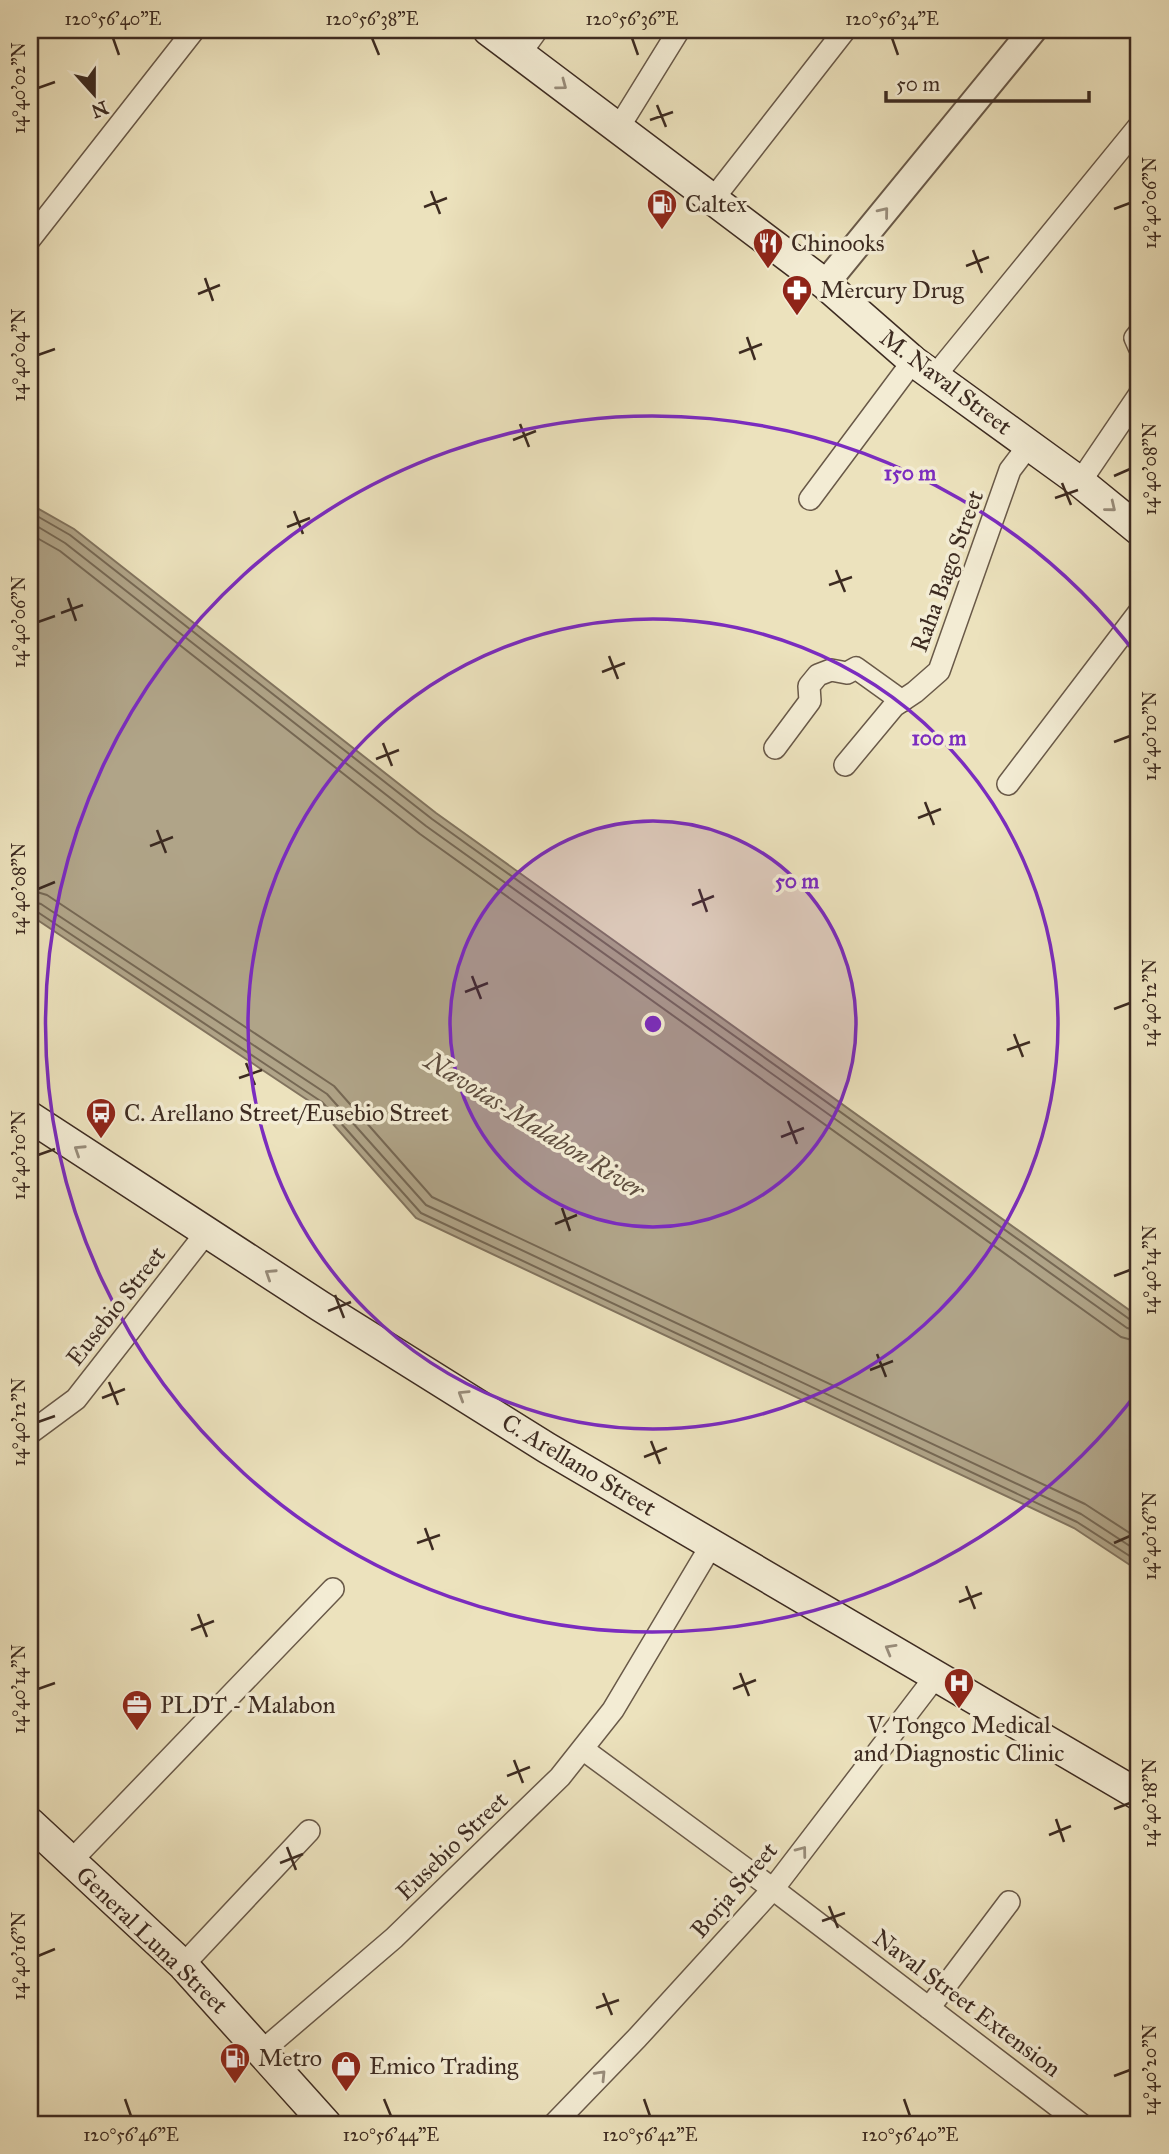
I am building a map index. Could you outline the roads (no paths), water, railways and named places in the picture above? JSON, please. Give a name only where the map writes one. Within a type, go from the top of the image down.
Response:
[{"type":"main road","name":"M. Naval Street","points":[[488,30],[528,41],[619,127],[825,284],[924,369],[1080,482],[1139,530]]},
{"type":"main road","name":"C. Arellano Street","points":[[30,1117],[206,1233],[547,1448],[1139,1795]]},
{"type":"main road","name":"General Luna Street","points":[[30,1823],[183,1965],[326,2124]]},
{"type":"street","points":[[30,239],[194,30]]},
{"type":"street","points":[[619,127],[679,30]]},
{"type":"street","points":[[713,200],[845,30]]},
{"type":"street","points":[[825,284],[1033,30]]},
{"type":"street","points":[[810,499],[1139,126]]},
{"type":"street","points":[[1139,333],[1135,338],[1139,347]]},
{"type":"street","points":[[1080,482],[1139,395]]},
{"type":"street","name":"Raha Bago Street","points":[[845,765],[894,706],[939,671],[1010,470],[1029,445]]},
{"type":"street","points":[[1008,784],[1139,611]]},
{"type":"street","points":[[775,748],[810,701],[809,687],[818,675],[831,670],[847,673],[856,668],[902,701]]},
{"type":"street","name":"Eusebio Street","points":[[30,1433],[76,1399],[206,1233]]},
{"type":"street","name":"Eusebio Street","points":[[262,2051],[394,1938],[454,1882],[584,1750],[613,1710],[712,1544]]},
{"type":"street","points":[[71,1861],[333,1589]]},
{"type":"street","name":"Borja Street","points":[[554,2124],[773,1889],[936,1676]]},
{"type":"street","name":"Naval Street Extension","points":[[584,1750],[773,1889],[1081,2124]]},
{"type":"street","points":[[183,1965],[309,1831]]},
{"type":"street","points":[[929,2008],[1009,1902]]},
{"type":"water","name":"Navotas-Malabon River","points":[[30,504],[74,529],[436,813],[1139,1317],[1139,1571],[1074,1528],[416,1218],[318,1107],[30,915]]},
{"type":"place","name":"Caltex","points":[[662,231]]},
{"type":"place","name":"Chinooks","points":[[768,270]]},
{"type":"place","name":"Mercury Drug","points":[[797,317]]},
{"type":"place","name":"C. Arellano Street/Eusebio Street","points":[[101,1140]]},
{"type":"place","name":"V. Tongco Medical and Diagnostic Clinic","points":[[959,1710]]},
{"type":"place","name":"PLDT - Malabon","points":[[137,1732]]},
{"type":"place","name":"Metro","points":[[235,2085]]},
{"type":"place","name":"Emico Trading","points":[[346,2093]]}]
